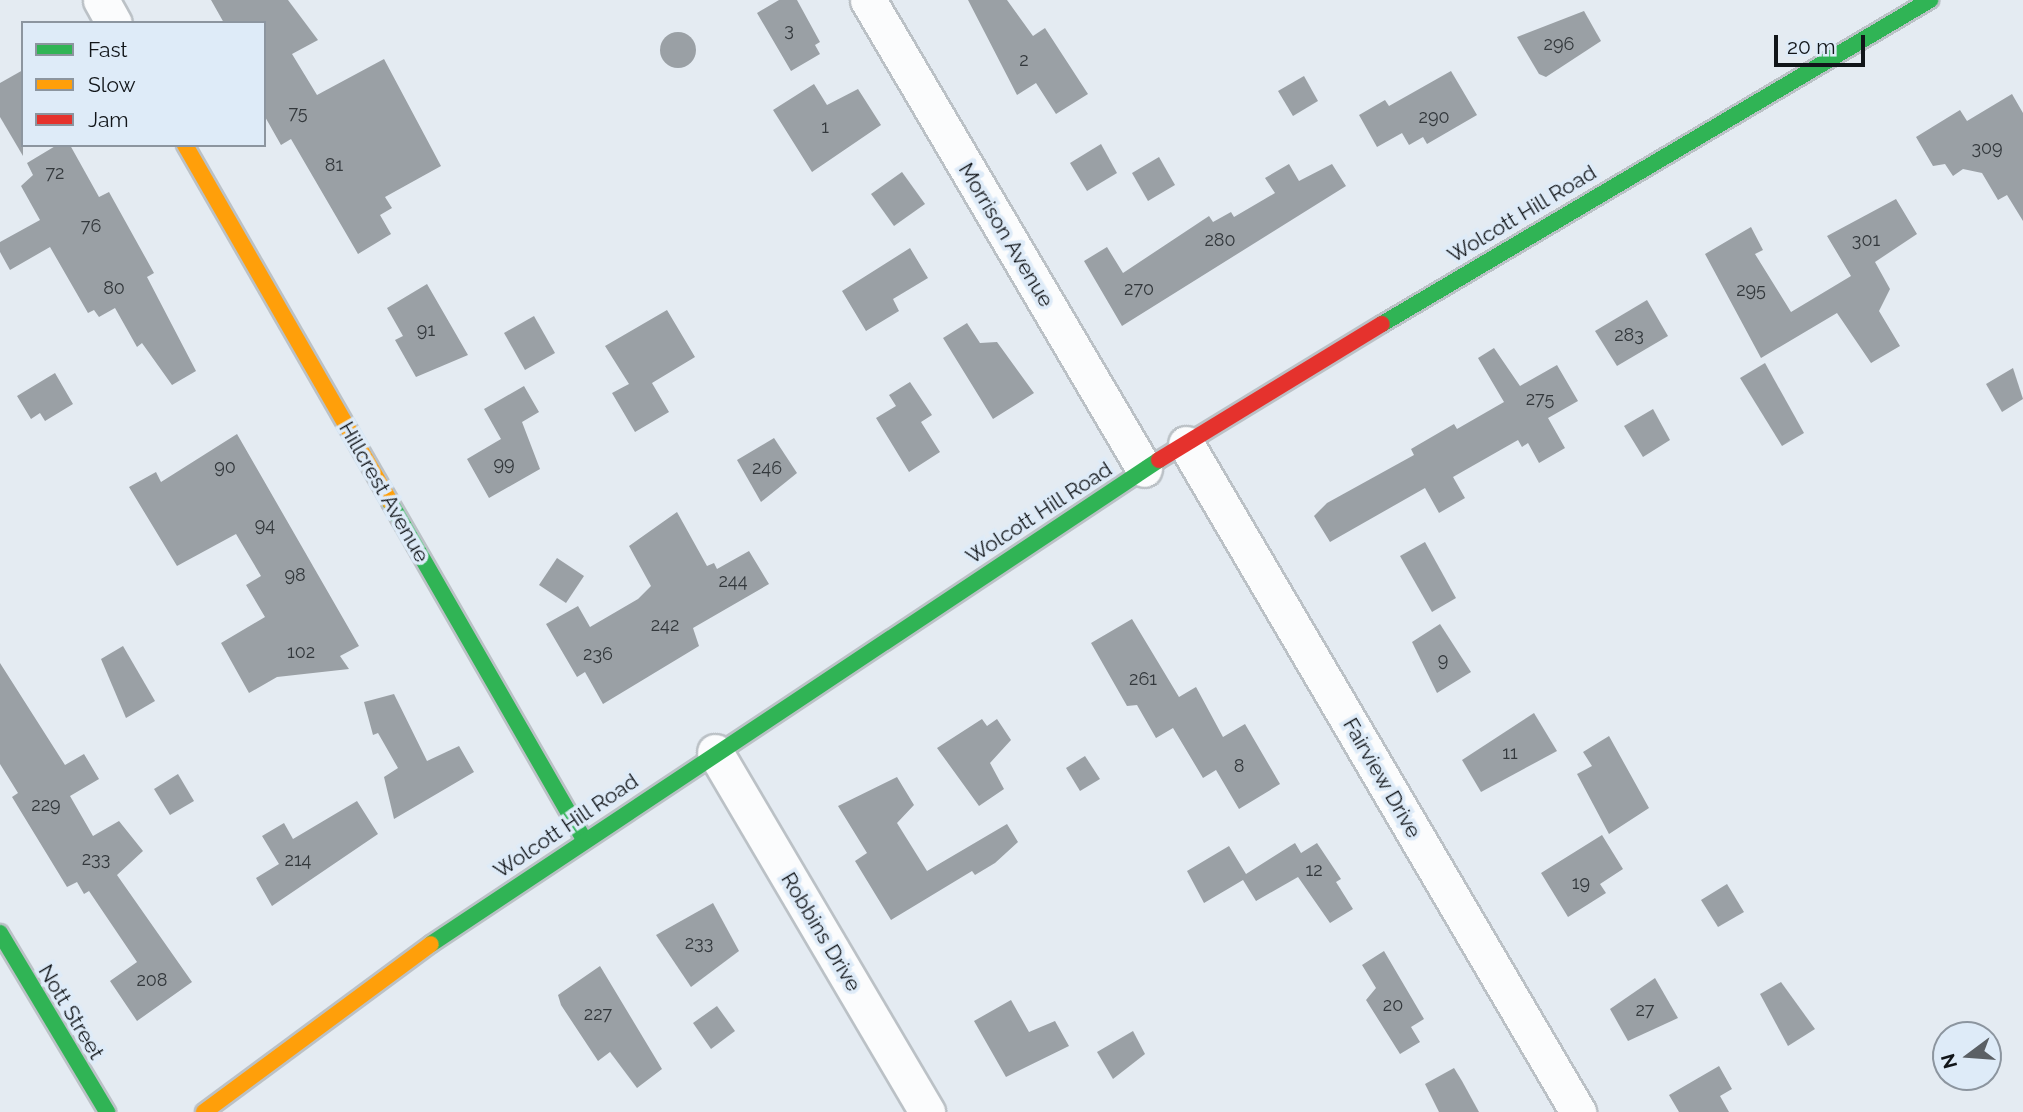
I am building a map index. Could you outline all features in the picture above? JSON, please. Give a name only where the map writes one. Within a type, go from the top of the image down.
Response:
[{"type":"street","points":[[101,0],[113,21]]},
{"type":"street","name":"Morrison Avenue","points":[[867,0],[1144,469]]},
{"type":"street","name":"Wolcott Hill Road","points":[[204,1112],[584,839],[1144,469],[1930,0]]},
{"type":"street","name":"Hillcrest Avenue","points":[[186,147],[584,839]]},
{"type":"street","name":"Fairview Drive","points":[[1186,444],[1578,1112]]},
{"type":"street","name":"Robbins Drive","points":[[715,752],[927,1112]]},
{"type":"street","name":"Nott Street","points":[[0,933],[107,1112]]},
{"type":"building","points":[[211,0],[288,0],[318,40],[292,54],[317,95],[384,59],[441,166],[385,197],[392,208],[380,215],[391,234],[358,254],[291,139],[281,145],[266,119],[266,21],[223,21]]},
{"type":"building","points":[[779,0],[797,0],[820,42],[815,45],[820,54],[791,71],[757,13]]},
{"type":"building","points":[[968,0],[1007,0],[1033,36],[1045,28],[1088,94],[1056,114],[1036,83],[1017,95]]},
{"type":"building","points":[[1584,11],[1601,41],[1546,77],[1539,74],[1517,37]]},
{"type":"building","points":[[678,32],[691,37],[696,50],[691,63],[678,68],[665,63],[660,50],[665,37]]},
{"type":"building","points":[[21,71],[23,156],[0,117],[0,83]]},
{"type":"building","points":[[1451,71],[1477,115],[1427,144],[1423,137],[1409,145],[1402,133],[1377,147],[1359,115],[1385,100],[1389,106]]},
{"type":"building","points":[[1304,76],[1318,101],[1293,116],[1278,91]]},
{"type":"building","points":[[814,84],[827,105],[858,89],[881,125],[812,172],[773,110]]},
{"type":"building","points":[[2012,94],[2023,113],[2023,221],[2007,195],[1998,200],[1982,173],[1963,169],[1953,176],[1945,164],[1933,166],[1916,137],[1960,110],[1967,121]]},
{"type":"building","points":[[1101,144],[1117,173],[1087,191],[1070,163]]},
{"type":"building","points":[[54,147],[71,147],[99,197],[109,192],[154,273],[147,277],[196,371],[172,385],[142,343],[137,347],[115,308],[99,317],[94,310],[88,313],[50,247],[10,270],[0,252],[0,242],[40,220],[21,186],[33,175],[27,163]]},
{"type":"building","points":[[1159,157],[1175,185],[1148,201],[1132,173]]},
{"type":"building","points":[[1289,164],[1299,181],[1332,164],[1346,186],[1122,326],[1084,261],[1107,247],[1123,273],[1209,216],[1213,222],[1231,212],[1234,217],[1275,193],[1265,178]]},
{"type":"building","points":[[902,172],[925,204],[894,226],[871,194]]},
{"type":"building","points":[[1896,199],[1917,234],[1875,262],[1890,289],[1879,311],[1900,346],[1871,363],[1837,313],[1761,358],[1705,254],[1751,227],[1763,250],[1755,254],[1791,312],[1851,276],[1827,236]]},
{"type":"building","points":[[910,248],[928,278],[893,299],[899,311],[866,331],[842,291]]},
{"type":"building","points":[[427,284],[468,355],[416,377],[395,340],[403,336],[387,308]]},
{"type":"building","points":[[1647,300],[1668,336],[1617,366],[1595,331]]},
{"type":"building","points":[[667,310],[695,357],[652,383],[669,412],[635,432],[612,393],[629,384],[605,346]]},
{"type":"building","points":[[534,316],[555,353],[525,370],[504,333]]},
{"type":"building","points":[[967,323],[980,343],[997,342],[1034,393],[993,419],[943,338]]},
{"type":"building","points":[[1494,348],[1520,386],[1557,365],[1578,401],[1548,418],[1565,448],[1539,463],[1528,443],[1522,447],[1518,440],[1453,477],[1465,498],[1439,513],[1425,488],[1330,542],[1314,516],[1327,503],[1414,455],[1411,449],[1454,424],[1457,429],[1504,402],[1478,358]]},
{"type":"building","points":[[1765,363],[1804,433],[1782,446],[1740,378]]},
{"type":"building","points":[[2013,368],[2023,399],[2002,412],[1986,384]]},
{"type":"building","points":[[55,373],[73,404],[45,421],[40,413],[31,419],[17,396]]},
{"type":"building","points":[[910,382],[932,415],[921,422],[940,452],[909,472],[876,418],[896,406],[889,395]]},
{"type":"building","points":[[524,386],[539,412],[522,422],[540,469],[489,498],[467,459],[501,439],[484,409]]},
{"type":"building","points":[[1653,409],[1670,440],[1643,457],[1624,426]]},
{"type":"building","points":[[237,434],[359,646],[340,656],[349,669],[277,677],[249,693],[221,643],[265,617],[246,585],[261,576],[236,534],[177,566],[129,487],[156,472],[161,482]]},
{"type":"building","points":[[774,438],[797,473],[761,502],[737,460]]},
{"type":"building","points":[[677,512],[707,566],[714,563],[717,569],[749,551],[769,584],[693,628],[699,646],[603,704],[585,672],[577,677],[546,624],[578,606],[590,627],[638,599],[651,586],[629,546]]},
{"type":"building","points":[[1425,542],[1456,598],[1432,612],[1400,556]]},
{"type":"building","points":[[557,558],[584,576],[566,603],[539,585]]},
{"type":"building","points":[[1132,619],[1179,697],[1196,687],[1223,737],[1245,724],[1280,784],[1239,809],[1216,770],[1203,778],[1173,728],[1156,738],[1137,705],[1127,706],[1091,643]]},
{"type":"building","points":[[1440,624],[1471,672],[1437,693],[1412,642]]},
{"type":"building","points":[[123,646],[155,701],[126,718],[101,659]]},
{"type":"building","points":[[0,663],[65,765],[84,754],[99,779],[70,796],[93,836],[119,821],[143,851],[117,875],[192,982],[137,1021],[110,981],[137,962],[89,891],[84,894],[77,882],[67,887],[12,797],[18,793],[0,764]]},
{"type":"building","points":[[394,694],[427,761],[459,746],[474,772],[394,819],[384,777],[398,768],[378,733],[373,735],[364,702]]},
{"type":"building","points":[[1534,713],[1557,751],[1481,792],[1462,760]]},
{"type":"building","points":[[982,719],[987,726],[997,719],[1011,740],[990,763],[1004,789],[979,806],[937,748]]},
{"type":"building","points":[[1609,736],[1649,808],[1609,834],[1577,774],[1592,766],[1583,752]]},
{"type":"building","points":[[1085,756],[1100,779],[1080,791],[1066,768]]},
{"type":"building","points":[[178,774],[194,801],[170,815],[154,789]]},
{"type":"building","points":[[897,777],[914,805],[897,823],[927,871],[1007,824],[1018,842],[995,863],[975,875],[972,871],[891,920],[855,861],[867,853],[838,806]]},
{"type":"building","points":[[357,801],[378,834],[272,906],[256,878],[279,864],[262,836],[284,823],[293,839]]},
{"type":"building","points":[[1602,835],[1623,869],[1600,884],[1606,893],[1568,917],[1541,873]]},
{"type":"building","points":[[1295,843],[1301,853],[1317,843],[1341,879],[1336,882],[1353,909],[1330,923],[1298,877],[1256,901],[1243,880],[1204,903],[1187,871],[1229,846],[1246,874]]},
{"type":"building","points":[[1727,884],[1744,912],[1718,927],[1701,900]]},
{"type":"building","points":[[713,903],[739,951],[691,987],[656,935]]},
{"type":"building","points":[[1384,951],[1424,1019],[1411,1027],[1420,1042],[1400,1054],[1366,1000],[1376,988],[1362,965]]},
{"type":"building","points":[[600,966],[662,1069],[637,1088],[610,1052],[598,1061],[561,1005],[558,995]]},
{"type":"building","points":[[1655,978],[1678,1018],[1628,1041],[1610,1009]]},
{"type":"building","points":[[1781,982],[1815,1029],[1788,1046],[1760,994]]},
{"type":"building","points":[[1011,1000],[1029,1032],[1055,1021],[1069,1046],[1006,1077],[974,1021]]},
{"type":"building","points":[[717,1006],[735,1031],[711,1049],[693,1023]]},
{"type":"building","points":[[1133,1031],[1145,1054],[1113,1079],[1097,1052]]},
{"type":"building","points":[[1719,1066],[1732,1089],[1720,1096],[1729,1112],[1679,1112],[1669,1095]]},
{"type":"building","points":[[1454,1068],[1479,1112],[1439,1112],[1425,1084]]},
{"type":"traffic: fast","points":[[1382,324],[1930,0]]},
{"type":"traffic: fast","points":[[431,944],[1159,460]]},
{"type":"traffic: fast","points":[[390,502],[584,839]]},
{"type":"traffic: fast","points":[[0,933],[107,1112]]},
{"type":"traffic: slow","points":[[186,147],[390,502]]},
{"type":"traffic: slow","points":[[204,1112],[431,944]]},
{"type":"traffic: jam","points":[[1159,460],[1382,324]]}]
